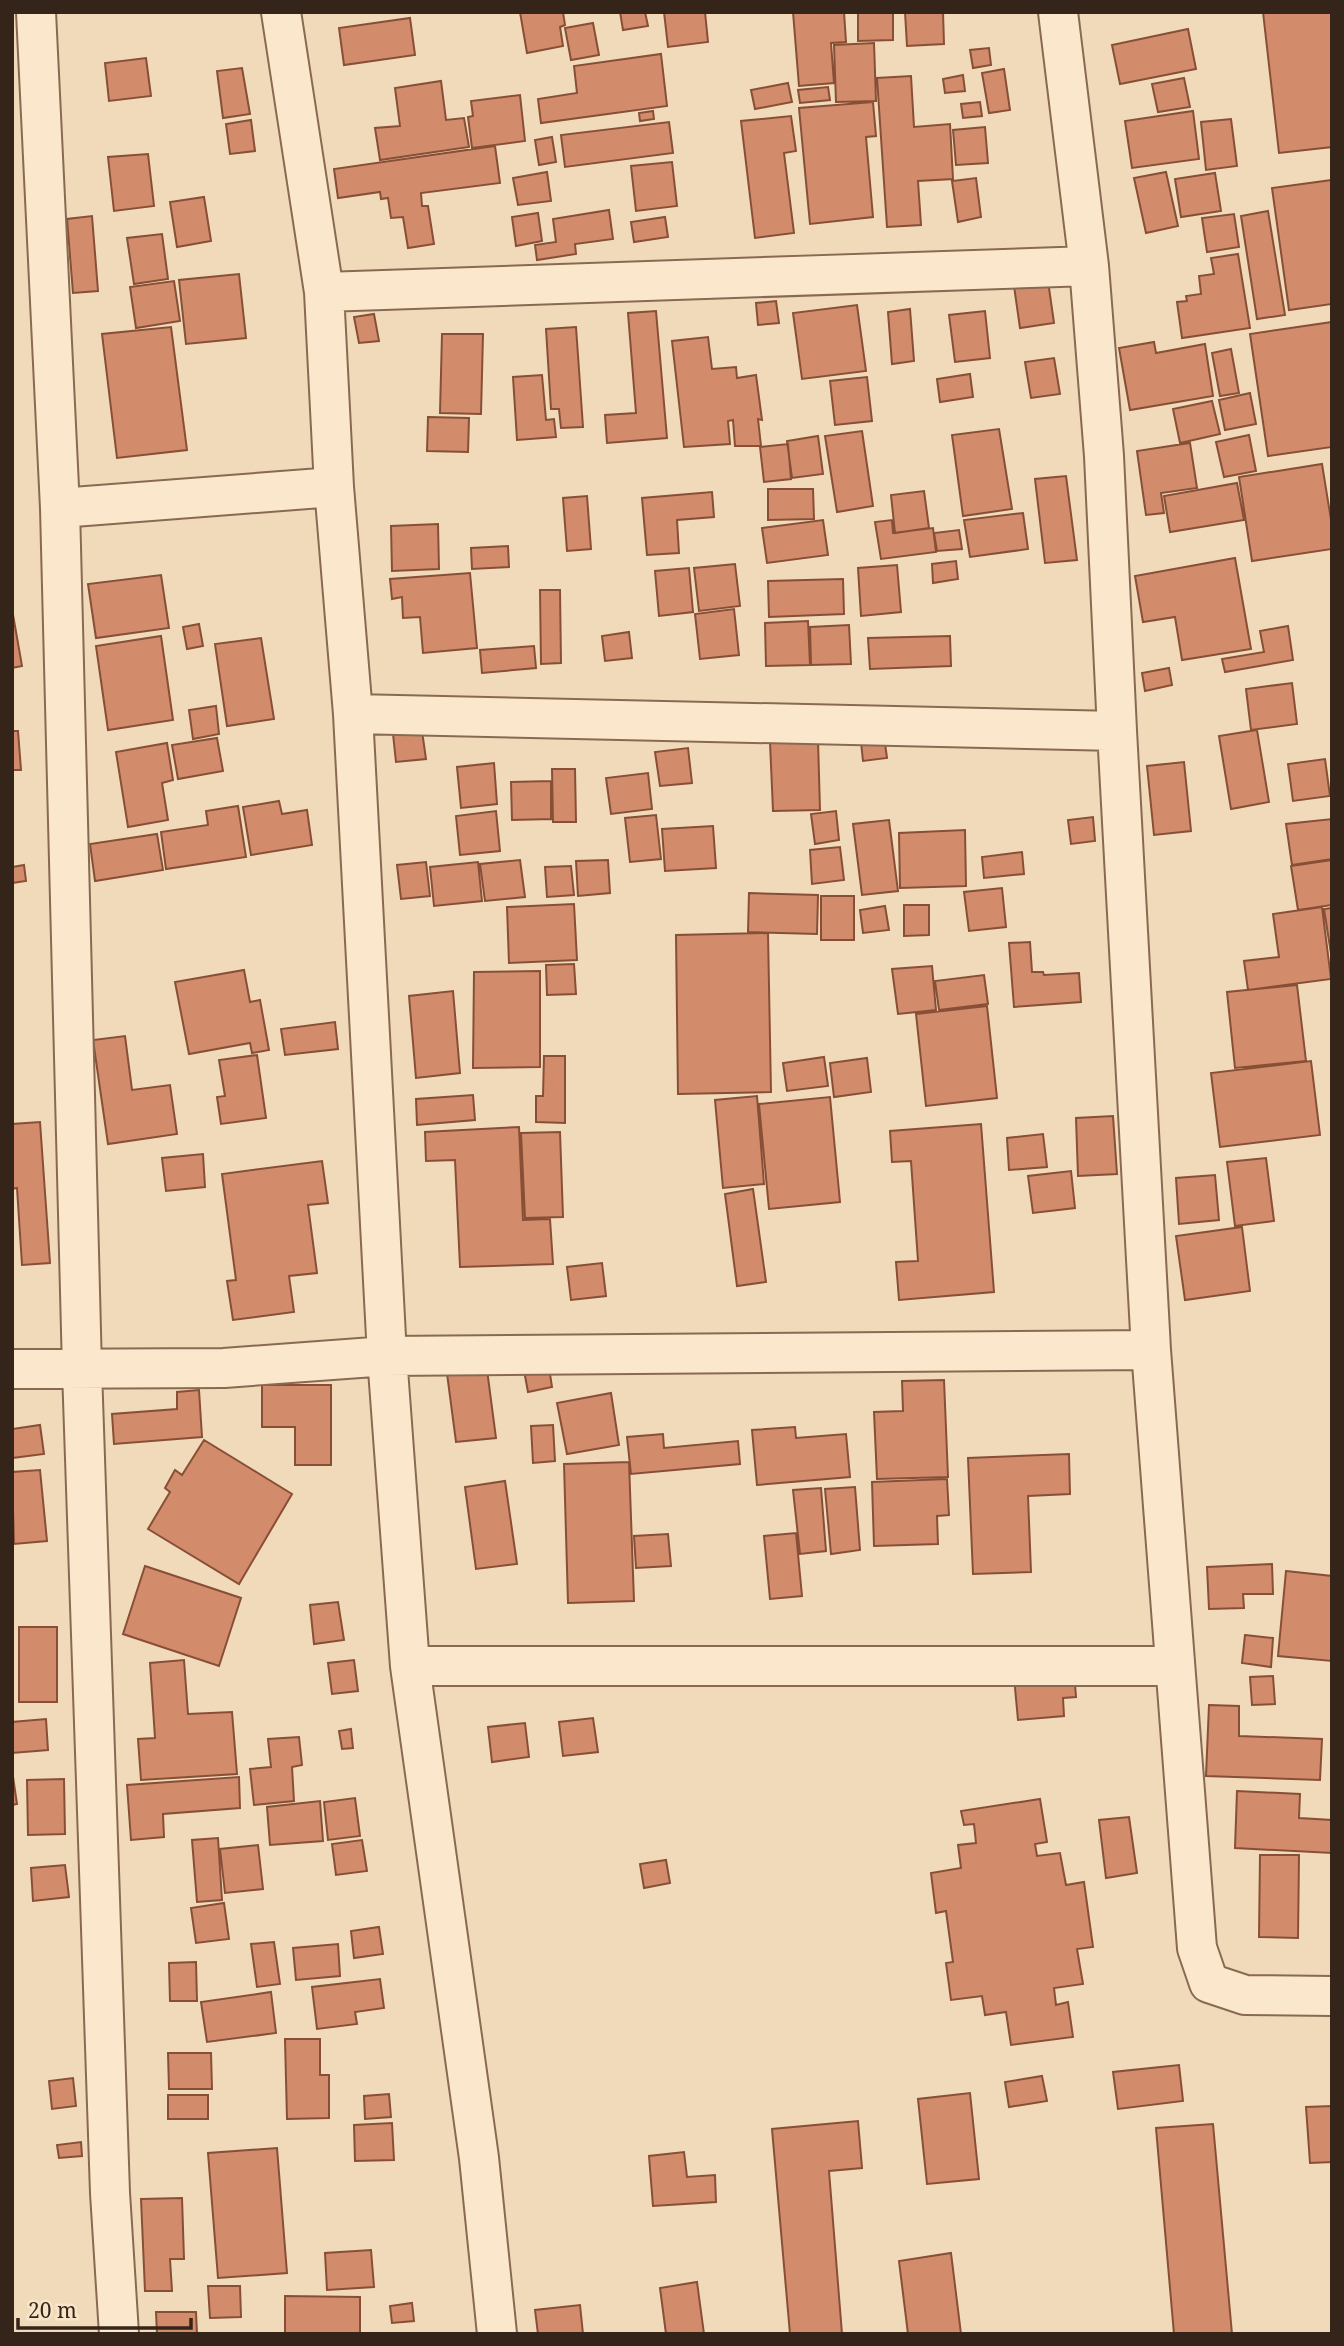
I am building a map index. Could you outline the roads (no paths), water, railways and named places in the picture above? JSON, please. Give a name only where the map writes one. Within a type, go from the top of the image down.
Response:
[{"type":"street","points":[[36,12],[60,508],[82,1370],[110,2193],[119,2334]]},
{"type":"street","points":[[281,12],[324,292],[334,487],[353,713],[387,1356],[410,1666],[479,2158],[497,2334]]},
{"type":"street","points":[[1058,12],[1089,266],[1104,456],[1151,1350],[1197,1948],[1209,1983],[1245,1996],[1332,1996]]},
{"type":"street","points":[[324,292],[1089,266]]},
{"type":"street","points":[[60,508],[334,487]]},
{"type":"street","points":[[353,713],[1117,730]]},
{"type":"street","points":[[12,1369],[224,1368],[387,1356],[1151,1350]]},
{"type":"street","points":[[410,1666],[1174,1666]]}]
